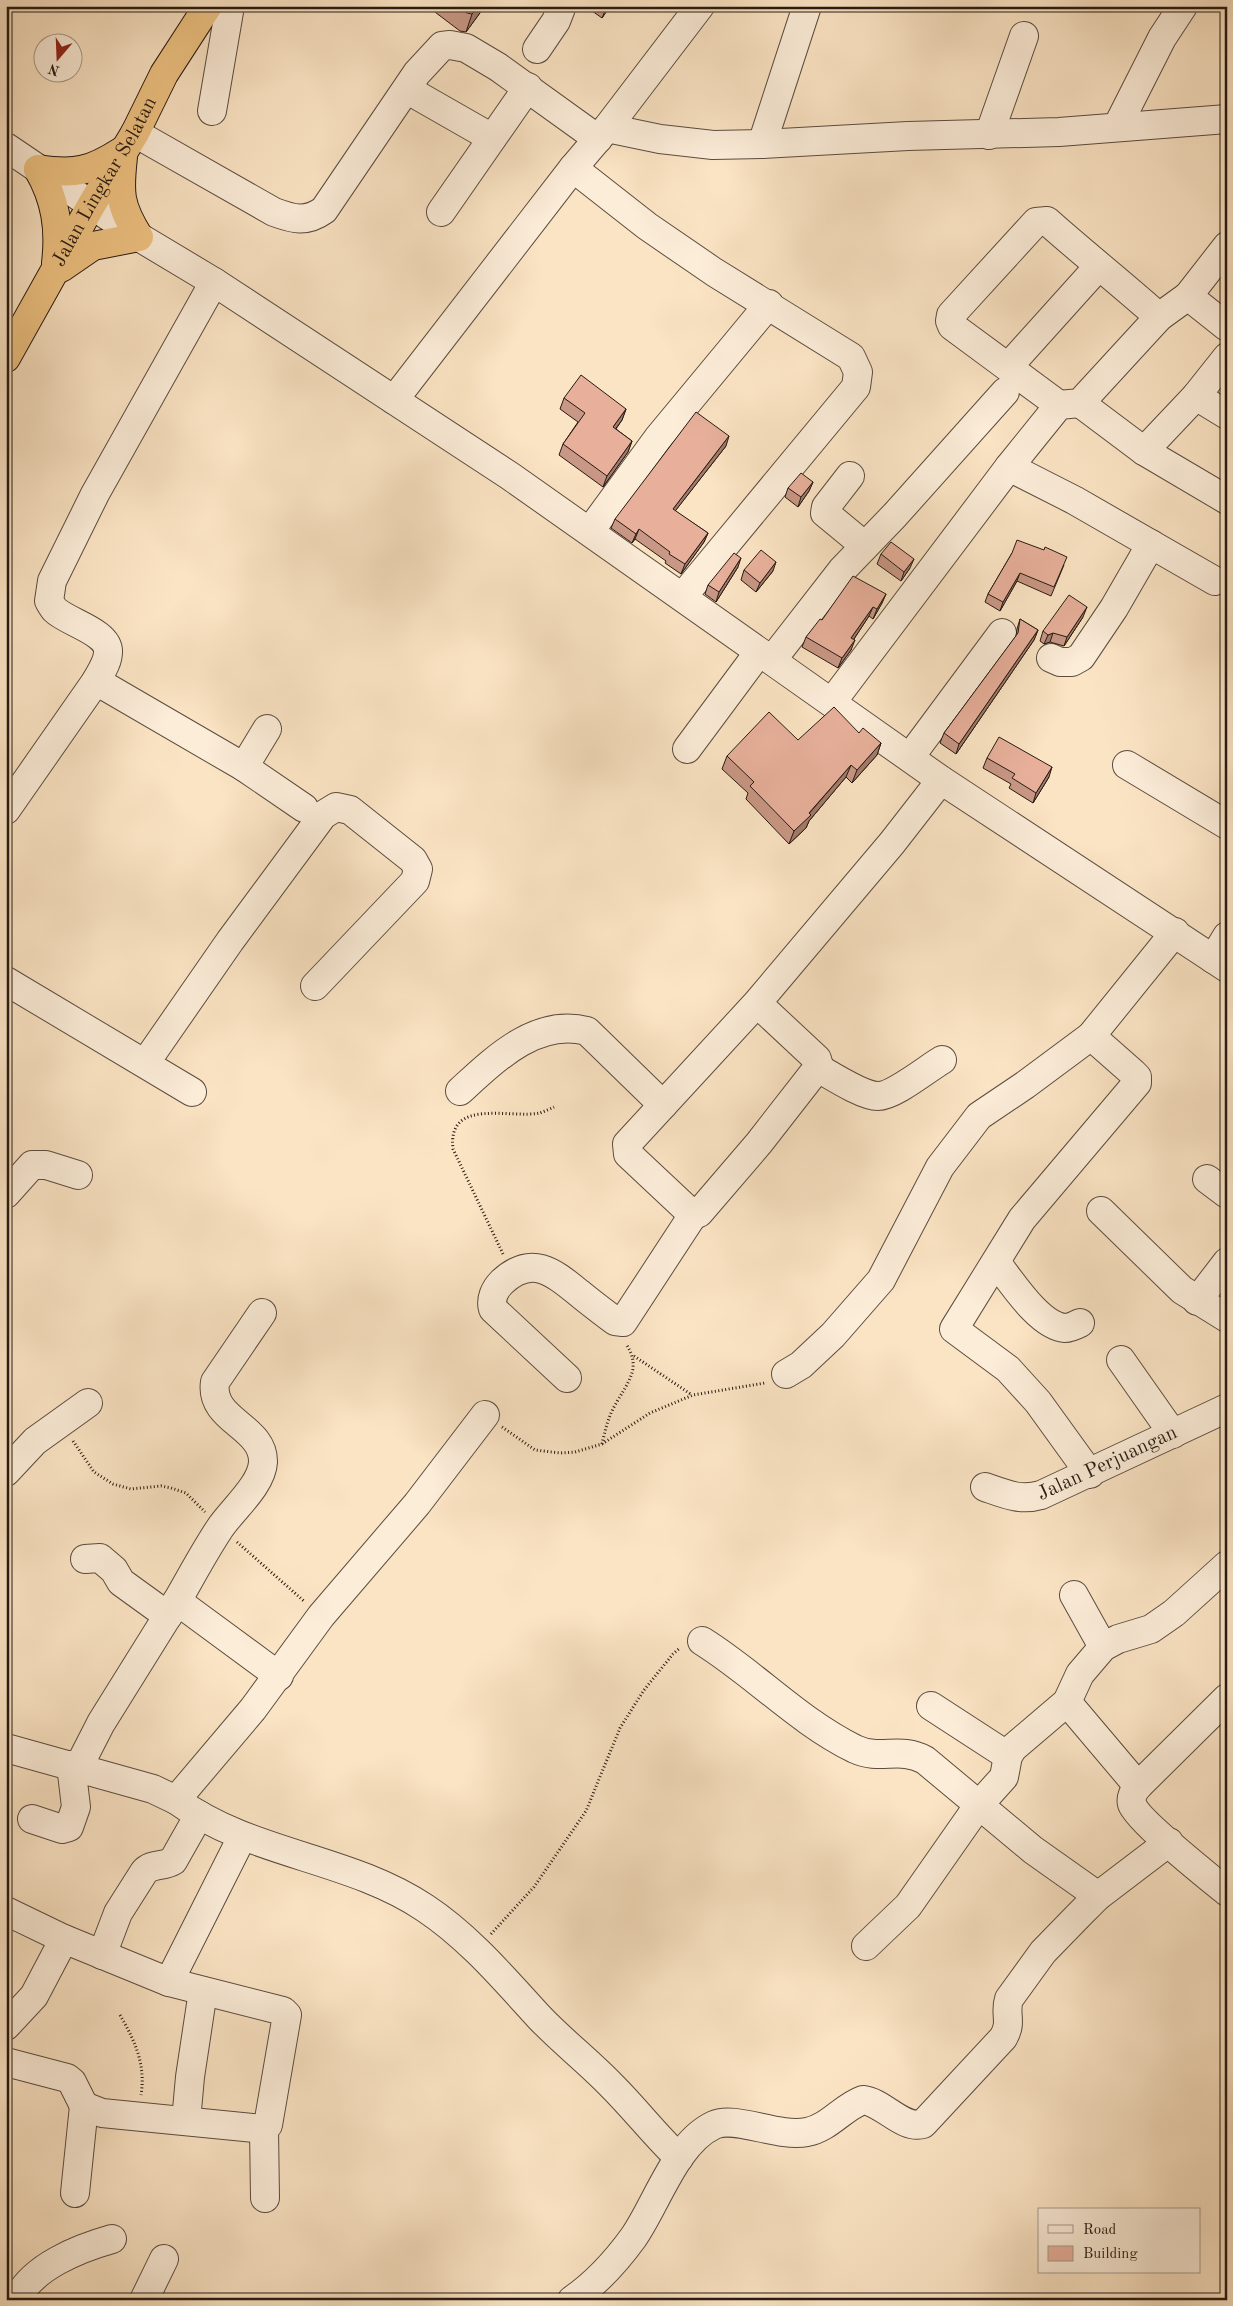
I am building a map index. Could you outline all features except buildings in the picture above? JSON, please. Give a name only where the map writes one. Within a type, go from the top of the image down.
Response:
[{"type":"highway","name":"Jalan Lingkar Selatan","points":[[6,358],[129,142],[164,74],[208,6]]},
{"type":"highway","points":[[38,169],[64,173],[83,171],[100,166],[129,142]]},
{"type":"highway","points":[[55,272],[93,246],[139,236],[128,216],[119,190],[129,142]]},
{"type":"highway","points":[[38,169],[48,188],[57,218],[59,236],[55,272]]},
{"type":"street","points":[[212,111],[230,6]]},
{"type":"street","points":[[537,49],[556,21],[561,8],[559,6]]},
{"type":"street","points":[[394,400],[700,6]]},
{"type":"street","points":[[762,144],[807,6]]},
{"type":"street","points":[[1117,127],[1162,38],[1183,6]]},
{"type":"street","points":[[989,135],[1024,36]]},
{"type":"street","points":[[129,142],[274,212],[294,219],[305,220],[324,210],[418,73],[436,51],[442,46],[450,45],[466,48],[602,133],[713,145],[908,136],[989,135],[1227,119]]},
{"type":"street","points":[[441,212],[528,87]]},
{"type":"street","points":[[408,90],[492,138]]},
{"type":"street","points":[[6,147],[139,236],[214,282],[394,400],[590,531],[941,780],[1175,932],[1220,964],[1227,936]]},
{"type":"street","points":[[573,168],[662,236],[714,272],[851,356],[858,372],[859,380],[856,388],[683,596]]},
{"type":"street","points":[[1159,317],[1126,287],[1098,267],[1047,221],[1041,220],[1036,222],[951,315],[950,321],[952,326],[1006,379],[1069,404],[1227,500]]},
{"type":"street","points":[[832,702],[1009,467],[1069,404],[1159,317],[1188,296],[1227,246]]},
{"type":"street","points":[[687,749],[766,656],[865,546],[1098,267]]},
{"type":"street","points":[[6,810],[96,680],[105,664],[108,651],[106,644],[98,635],[56,611],[49,601],[48,592],[95,494],[214,282]]},
{"type":"street","points":[[1188,296],[1227,327]]},
{"type":"street","points":[[590,531],[658,438],[769,304]]},
{"type":"street","points":[[1144,451],[1196,396],[1227,357]]},
{"type":"street","points":[[1196,396],[1227,414]]},
{"type":"street","points":[[1009,467],[1215,581]]},
{"type":"street","points":[[850,476],[826,507],[825,513],[865,546]]},
{"type":"street","points":[[1051,658],[1060,662],[1072,662],[1081,656],[1114,608],[1151,544]]},
{"type":"street","points":[[910,757],[1002,633]]},
{"type":"street","points":[[96,680],[244,767],[304,808]]},
{"type":"street","points":[[244,767],[267,728]]},
{"type":"street","points":[[1127,765],[1227,825]]},
{"type":"street","points":[[693,1215],[626,1151],[628,1144],[757,1003],[892,843],[941,780]]},
{"type":"street","points":[[146,1062],[230,942],[323,815],[336,807],[350,810],[413,860],[418,869],[415,881],[315,986]]},
{"type":"street","points":[[786,1374],[801,1365],[833,1335],[881,1280],[940,1167],[979,1116],[1025,1085],[1090,1036],[1175,932]]},
{"type":"street","points":[[6,981],[146,1062],[192,1092]]},
{"type":"street","points":[[567,1378],[493,1309],[494,1294],[499,1285],[512,1272],[539,1267],[554,1273],[615,1321],[623,1322],[693,1215],[699,1213],[705,1206],[818,1068],[819,1062],[817,1059],[757,1003]]},
{"type":"street","points":[[460,1091],[505,1050],[515,1044],[557,1029],[572,1027],[587,1031],[663,1105]]},
{"type":"street","points":[[1090,1036],[1137,1077],[1137,1084],[1022,1220],[954,1329],[1008,1370],[1038,1402],[1090,1474]]},
{"type":"street","points":[[818,1068],[868,1094],[878,1096],[889,1094],[942,1060]]},
{"type":"street","points":[[6,1194],[32,1165],[46,1165],[78,1174]]},
{"type":"street","points":[[1101,1211],[1182,1290],[1197,1302],[1227,1318]]},
{"type":"street","points":[[996,1262],[1038,1314],[1052,1324],[1066,1328],[1080,1323]]},
{"type":"street","points":[[1197,1302],[1227,1262]]},
{"type":"street","points":[[32,1819],[62,1829],[69,1827],[76,1807],[74,1766],[220,1527],[262,1470],[261,1449],[255,1440],[217,1405],[213,1392],[215,1382],[262,1314]]},
{"type":"street","points":[[1121,1360],[1174,1434]]},
{"type":"street","points":[[6,1472],[35,1441],[88,1403]]},
{"type":"street","name":"Jalan Perjuangan","points":[[985,1487],[1011,1497],[1029,1498],[1090,1474],[1227,1408]]},
{"type":"street","points":[[176,1800],[279,1676],[321,1616],[417,1504],[485,1415]]},
{"type":"street","points":[[85,1559],[100,1558],[114,1570],[121,1582],[172,1608],[279,1676]]},
{"type":"street","points":[[866,1946],[908,1906],[978,1806],[1004,1777],[1008,1756],[1014,1748],[1067,1702],[1080,1674],[1103,1646],[1118,1639],[1151,1629],[1174,1613],[1227,1565]]},
{"type":"street","points":[[1074,1595],[1103,1646]]},
{"type":"street","points":[[702,1641],[721,1653],[818,1729],[857,1750],[872,1754],[912,1753],[925,1760],[1033,1850],[1098,1896]]},
{"type":"street","points":[[1227,1698],[1132,1794],[1132,1803],[1136,1811],[1227,1892]]},
{"type":"street","points":[[1067,1702],[1138,1786]]},
{"type":"street","points":[[931,1706],[1008,1756]]},
{"type":"street","points":[[6,1748],[153,1789],[242,1837],[382,1884],[425,1908],[476,1952],[547,2026],[612,2086],[654,2135],[679,2158]]},
{"type":"street","points":[[102,1954],[118,1913],[144,1872],[149,1867],[168,1864],[174,1861],[199,1815]]},
{"type":"street","points":[[170,1982],[242,1837]]},
{"type":"street","points":[[572,2300],[613,2263],[634,2237],[679,2158],[698,2137],[714,2125],[725,2122],[772,2132],[808,2132],[823,2126],[862,2100],[878,2105],[909,2124],[916,2126],[923,2124],[1003,2038],[1009,2022],[1006,2008],[1014,1992],[1043,1952],[1098,1896],[1169,1842]]},
{"type":"street","points":[[6,1911],[64,1939],[170,1982],[283,2011],[287,2016],[268,2125],[264,2129],[265,2198]]},
{"type":"street","points":[[6,2026],[34,1996],[64,1939]]},
{"type":"street","points":[[186,2121],[190,2077],[203,1991]]},
{"type":"street","points":[[6,2062],[67,2078],[72,2082],[84,2106],[74,2193]]},
{"type":"street","points":[[84,2106],[102,2113],[264,2129]]},
{"type":"street","points":[[17,2300],[29,2284],[63,2257],[112,2238]]},
{"type":"street","points":[[144,2300],[164,2259]]},
{"type":"path","points":[[512,1272],[453,1149],[451,1135],[456,1126],[467,1118],[482,1113],[540,1113],[554,1107]]},
{"type":"path","points":[[620,1338],[634,1356],[692,1395]]},
{"type":"path","points":[[602,1444],[614,1407],[633,1371],[634,1356]]},
{"type":"path","points":[[485,1415],[535,1450],[560,1453],[575,1452],[602,1444],[650,1413],[692,1395],[769,1383],[786,1374]]},
{"type":"path","points":[[59,1422],[94,1472],[113,1484],[131,1489],[161,1486],[186,1493],[220,1527],[321,1616]]},
{"type":"path","points":[[476,1952],[534,1887],[586,1811],[620,1728],[644,1690],[673,1654],[688,1643],[702,1641]]},
{"type":"path","points":[[120,2015],[134,2040],[142,2070],[143,2079],[137,2115]]}]
